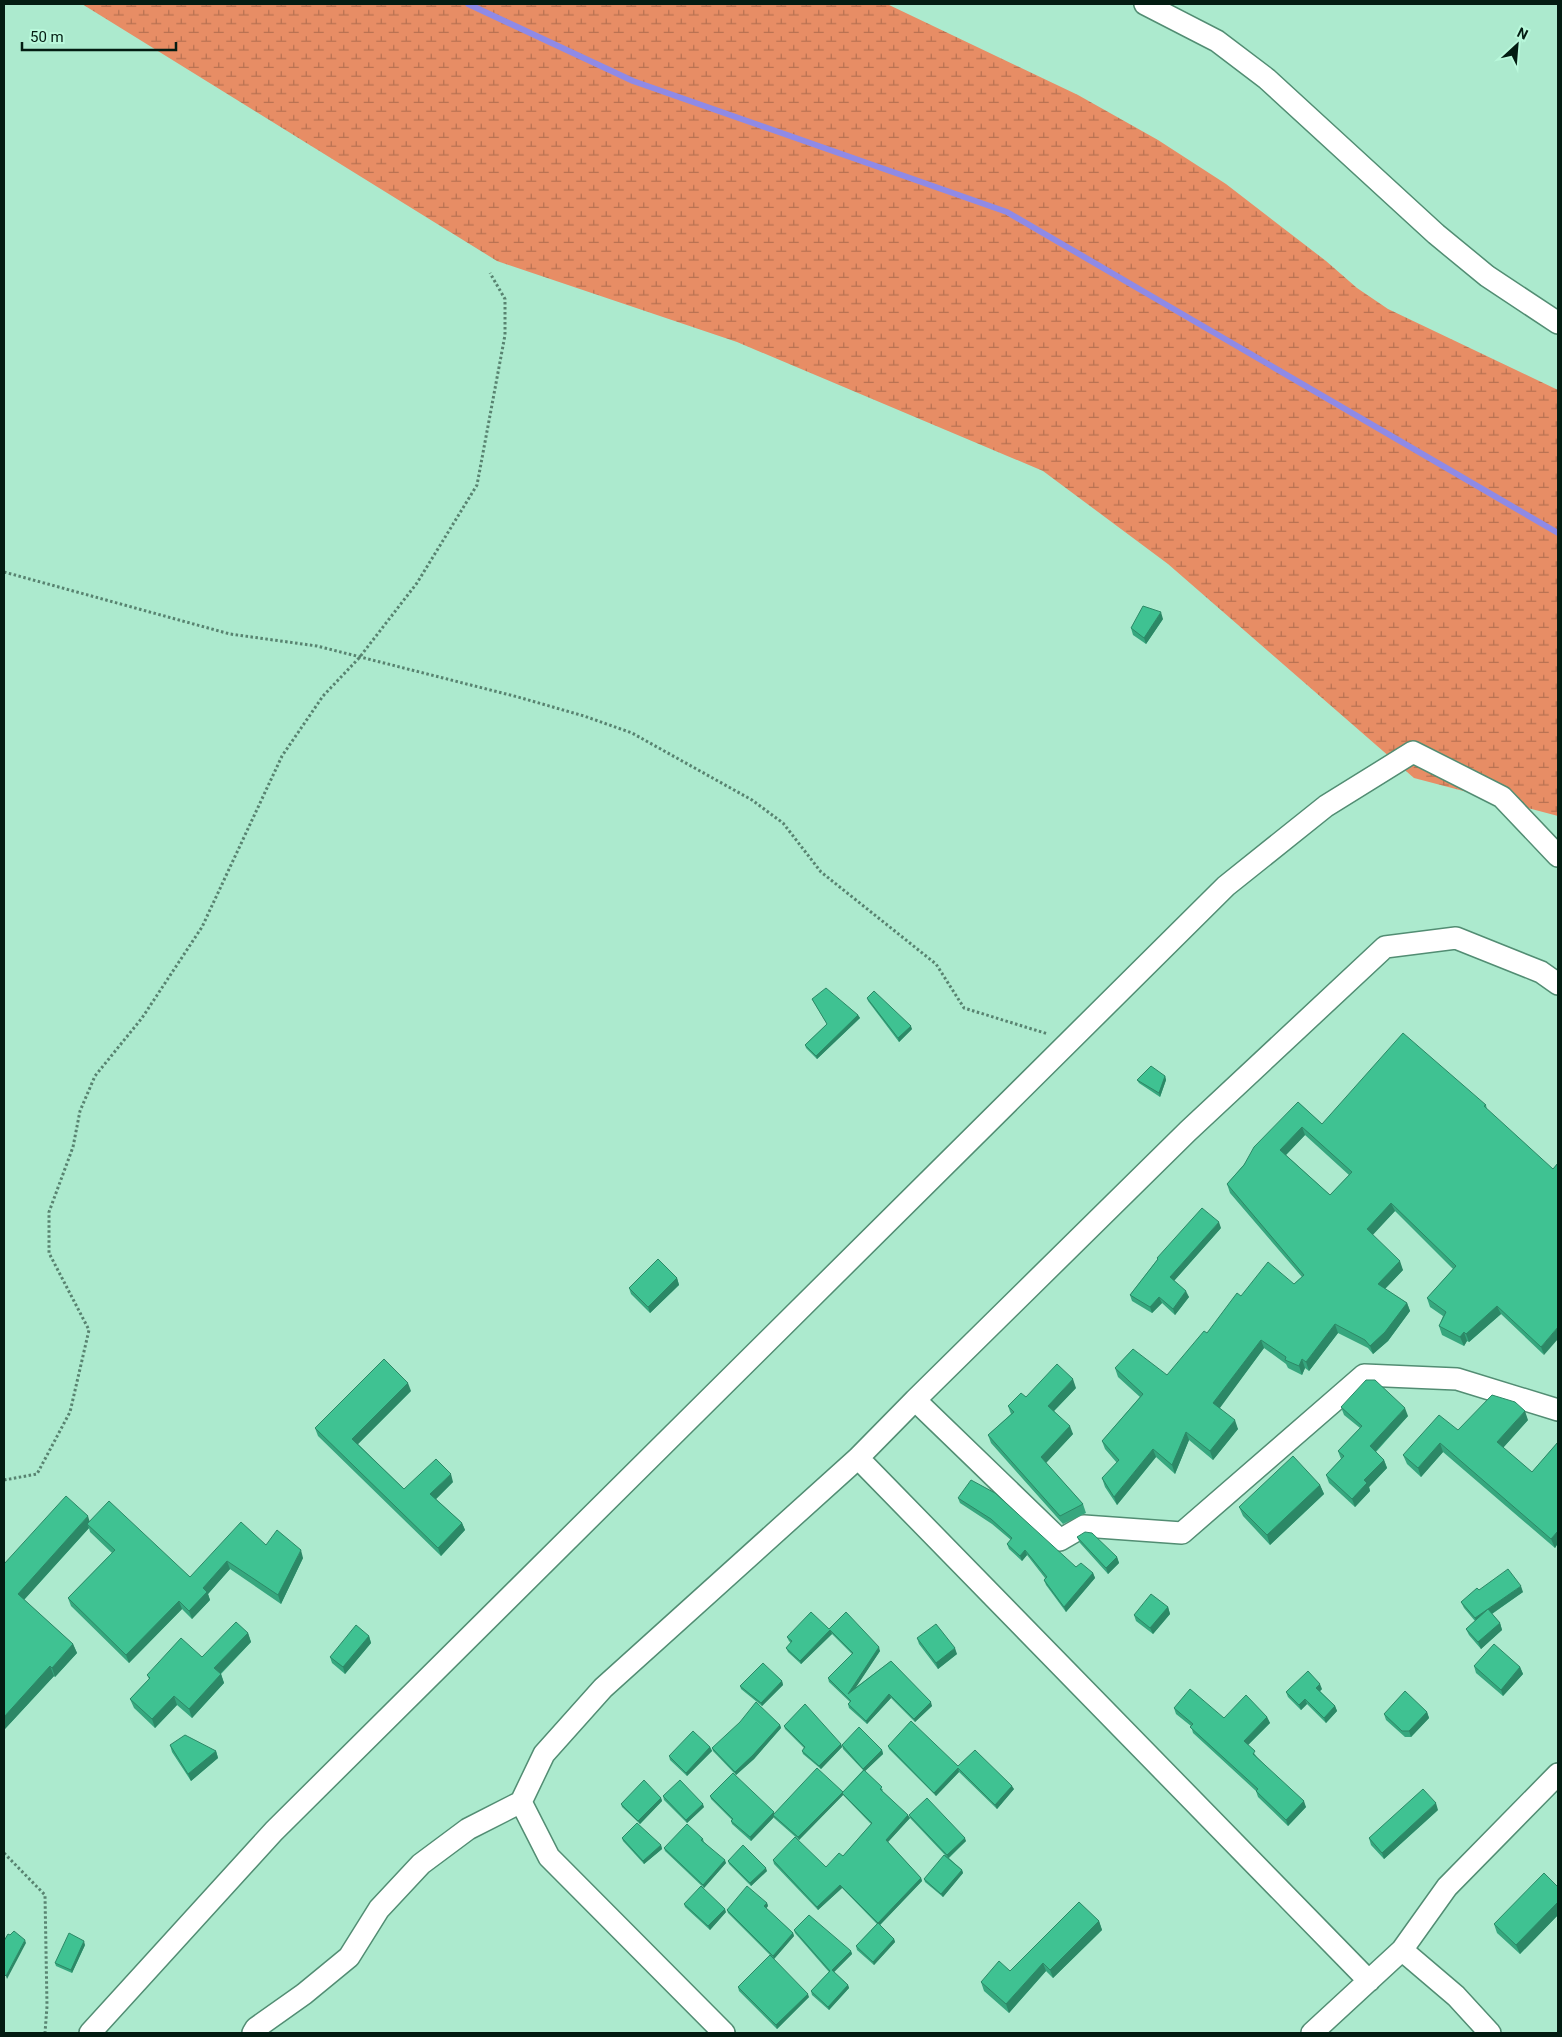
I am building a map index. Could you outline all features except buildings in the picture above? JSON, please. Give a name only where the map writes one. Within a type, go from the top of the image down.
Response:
[{"type":"street","points":[[1145,4],[1217,41],[1267,78],[1436,234],[1486,276],[1558,323]]},
{"type":"street","points":[[90,2033],[274,1831],[1226,886],[1326,806],[1412,752],[1502,797],[1558,856]]},
{"type":"street","points":[[252,2033],[350,1957],[379,1909],[421,1864],[468,1829],[521,1802],[544,1754],[603,1688],[858,1458],[1188,1131],[1386,947],[1456,938],[1541,972],[1558,984]]},
{"type":"street","points":[[915,1400],[1060,1540],[1084,1526],[1182,1533],[1364,1375],[1457,1379],[1558,1410]]},
{"type":"street","points":[[858,1458],[1368,1981]]},
{"type":"street","points":[[1312,2033],[1402,1950],[1447,1888],[1558,1774]]},
{"type":"street","points":[[521,1802],[549,1857],[724,2033]]},
{"type":"street","points":[[1402,1950],[1456,1996],[1490,2033]]},
{"type":"path","points":[[4,1480],[37,1474],[70,1412],[89,1330],[49,1253],[49,1212],[72,1147],[80,1111],[95,1076],[142,1018],[202,927],[282,756],[323,696],[359,658],[417,583],[477,485],[505,335],[504,299],[490,272]]},
{"type":"path","points":[[4,572],[230,634],[317,646],[536,702],[632,733],[752,800],[783,823],[821,872],[936,964],[964,1008],[1009,1024],[1070,1040]]},
{"type":"path","points":[[4,1853],[45,1895],[47,2006],[45,2033]]},
{"type":"green space","points":[[82,4],[887,4],[1078,95],[1158,140],[1226,184],[1326,261],[1357,288],[1388,309],[1558,390],[1558,816],[1414,778],[1168,564],[1043,471],[737,342],[497,261]]},
{"type":"waterway","points":[[468,4],[633,81],[1007,212],[1558,533]]}]
